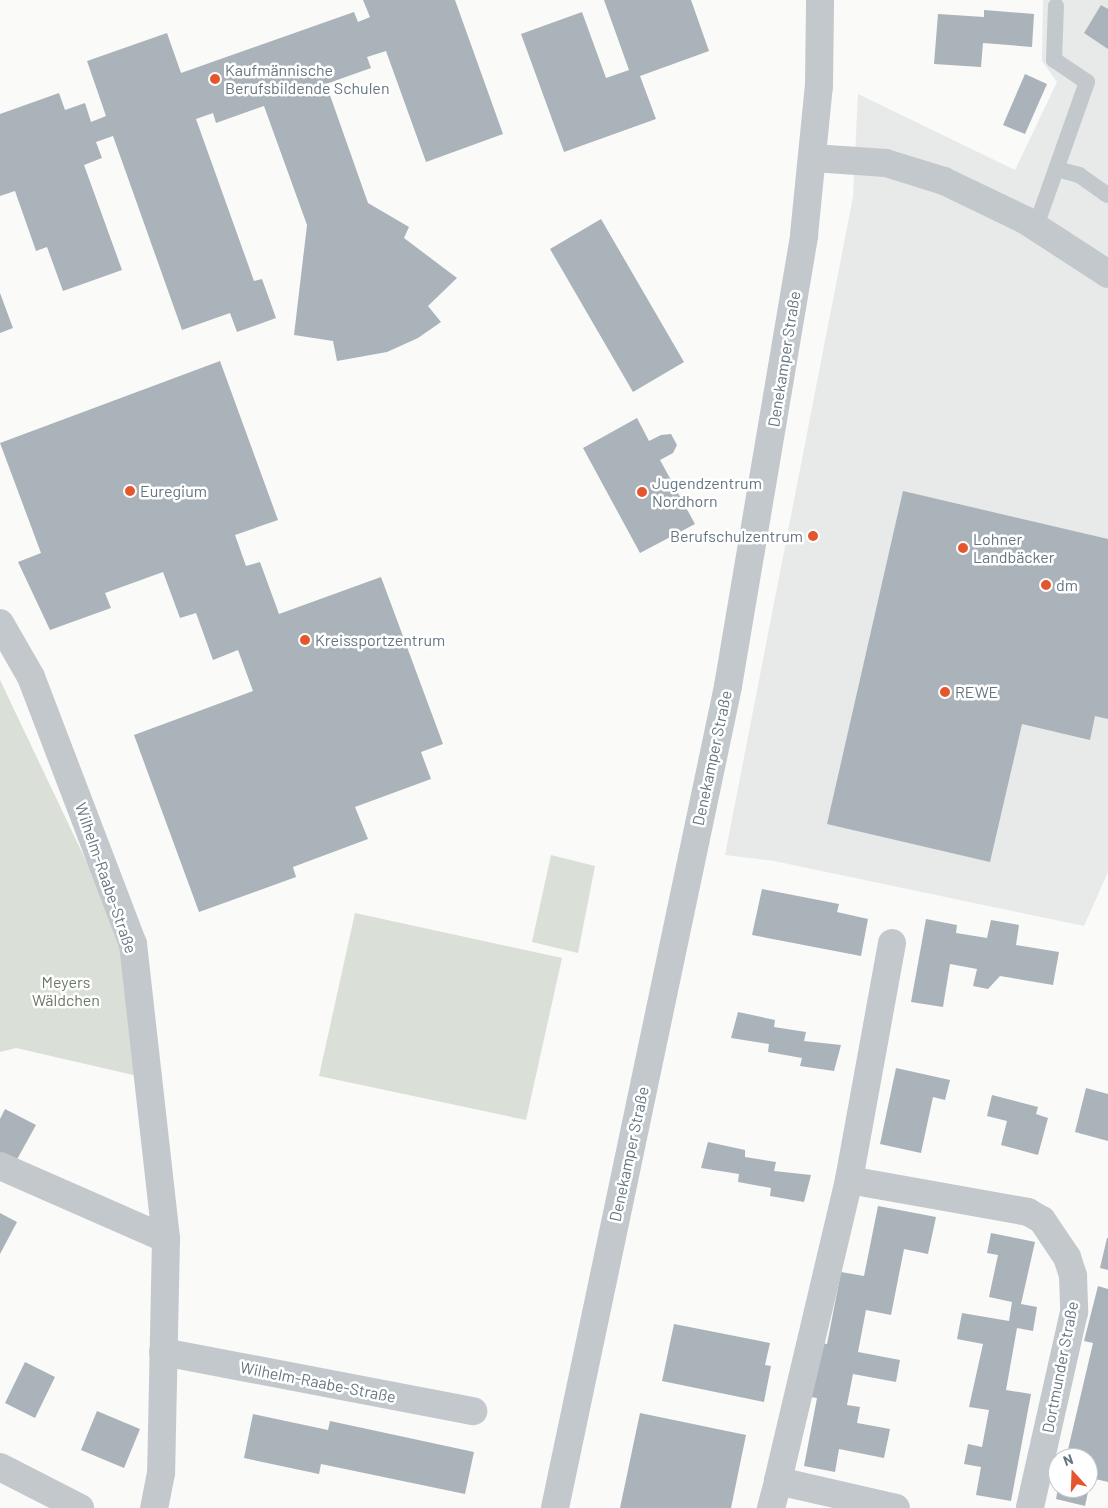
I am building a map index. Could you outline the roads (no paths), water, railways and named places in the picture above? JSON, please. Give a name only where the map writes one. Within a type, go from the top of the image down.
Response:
[{"type":"street","name":"Denekamper Straße","points":[[555,1508],[728,686],[804,235],[819,86],[820,0]]},
{"type":"street","points":[[813,158],[886,163],[944,180],[1036,226],[1108,274]]},
{"type":"street","name":"Wilhelm-Raabe-Straße","points":[[0,623],[31,677],[133,944],[166,1239],[161,1473],[154,1508]]},
{"type":"street","points":[[771,1508],[849,1180],[892,943]]},
{"type":"street","points":[[0,1166],[166,1239]]},
{"type":"street","name":"Dortmunder Straße","points":[[849,1180],[1028,1212],[1042,1220],[1068,1257],[1073,1276],[1074,1312],[1030,1508]]},
{"type":"street","name":"Wilhelm-Raabe-Straße","points":[[164,1352],[473,1411]]},
{"type":"street","points":[[0,1467],[80,1508]]},
{"type":"street","points":[[778,1481],[896,1508]]},
{"type":"lane","points":[[1036,226],[1087,82],[1054,60],[1056,6]]},
{"type":"lane","points":[[1057,169],[1079,175],[1108,195]]},
{"type":"place","name":"Kaufmännische Berufsbildende Schulen","points":[[215,79]]},
{"type":"place","name":"Euregium","points":[[130,491]]},
{"type":"place","name":"Jugendzentrum Nordhorn","points":[[642,492]]},
{"type":"place","name":"Berufschulzentrum","points":[[813,536]]},
{"type":"place","name":"Lohner Landbäcker","points":[[963,548]]},
{"type":"place","name":"dm","points":[[1046,585]]},
{"type":"place","name":"Kreissportzentrum","points":[[305,640]]},
{"type":"place","name":"REWE","points":[[945,692]]},
{"type":"park label","name":"Meyers Wäldchen","points":[[66,991]]}]
